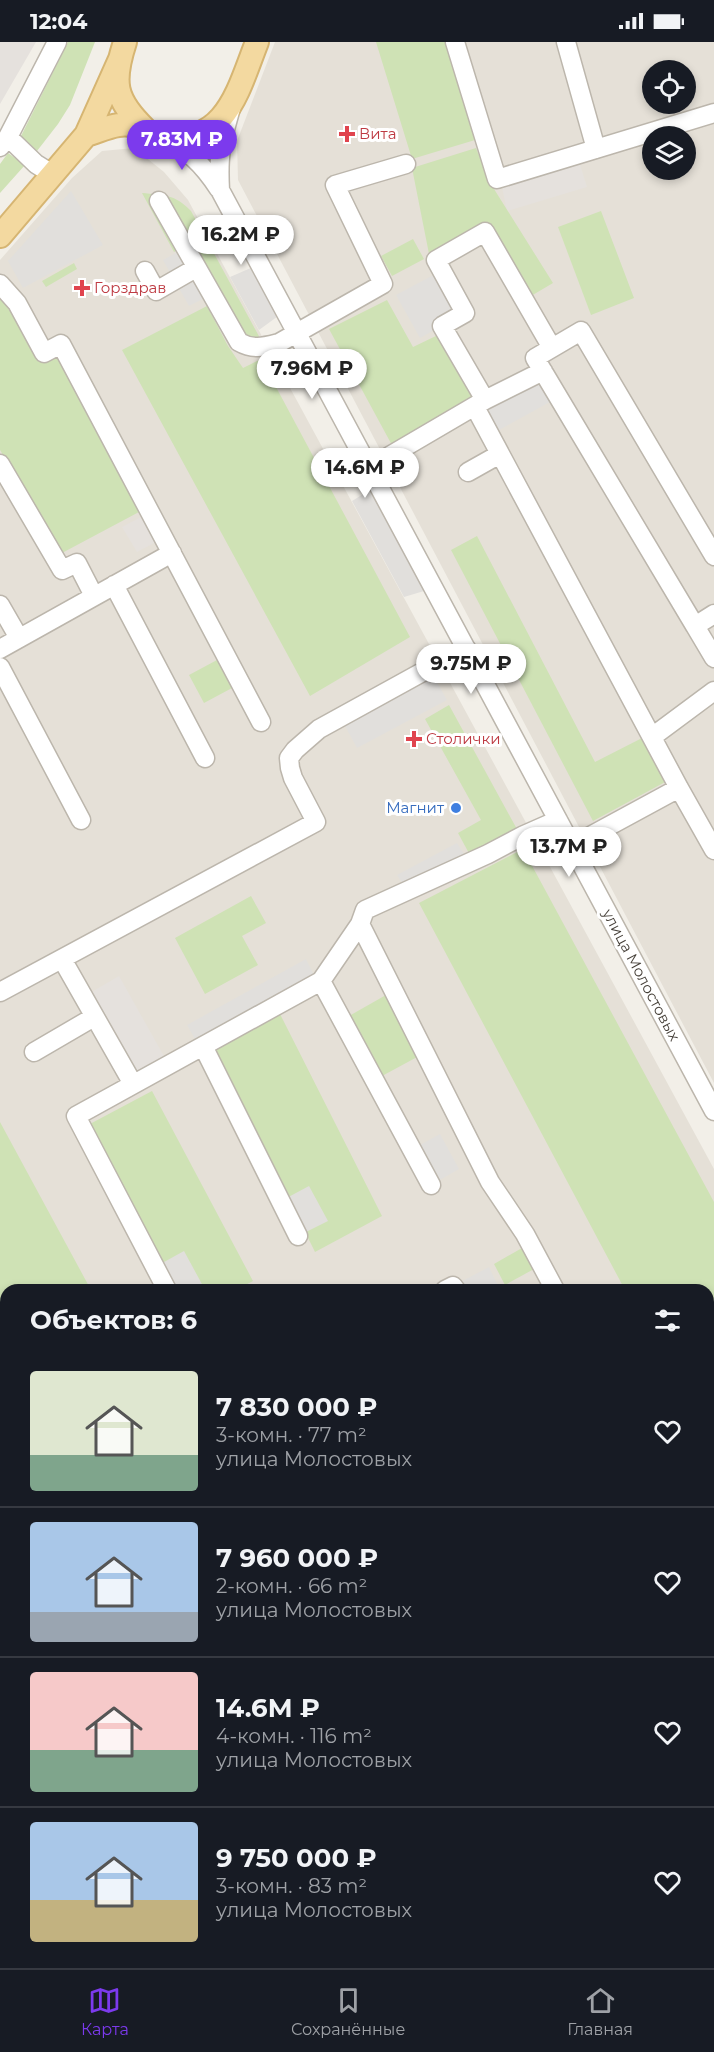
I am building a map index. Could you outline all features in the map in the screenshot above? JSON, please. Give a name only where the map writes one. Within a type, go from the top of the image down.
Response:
[{"type":"main road","points":[[86,135],[114,125],[136,126],[174,138],[190,137],[207,130],[228,113],[257,42]]},
{"type":"main road","points":[[123,50],[117,78],[119,94],[129,114],[150,132]]},
{"type":"main road","points":[[0,236],[86,135],[123,50]]},
{"type":"street","points":[[52,174],[4,142],[57,42]]},
{"type":"street","points":[[455,42],[497,179],[714,113]]},
{"type":"street","points":[[566,42],[596,149]]},
{"type":"street","name":"улица Молостовых","points":[[228,113],[218,160],[220,190],[714,1111]]},
{"type":"street","points":[[150,132],[190,154],[201,164],[220,190]]},
{"type":"street","points":[[159,201],[239,342],[249,348],[261,348],[279,343],[295,329],[327,315],[383,284],[335,185],[406,164]]},
{"type":"street","points":[[552,348],[485,232],[436,260],[465,313],[442,326],[480,404],[500,454],[714,850]]},
{"type":"street","points":[[145,271],[156,291],[196,268]]},
{"type":"street","points":[[0,284],[16,303],[44,353],[61,344],[261,722]]},
{"type":"street","points":[[714,555],[581,332],[535,358],[714,658]]},
{"type":"street","points":[[369,468],[480,404],[543,371]]},
{"type":"street","points":[[468,472],[500,454]]},
{"type":"street","points":[[0,464],[62,570],[77,563],[94,596]]},
{"type":"street","points":[[0,649],[172,553]]},
{"type":"street","points":[[114,585],[206,758]]},
{"type":"street","points":[[0,605],[19,638]]},
{"type":"street","points":[[695,626],[714,614]]},
{"type":"street","points":[[0,992],[316,822],[290,768],[289,758],[295,750],[319,729],[466,648]]},
{"type":"street","points":[[0,667],[81,820]]},
{"type":"street","points":[[652,737],[714,691]]},
{"type":"street","points":[[572,846],[679,788]]},
{"type":"street","points":[[164,1284],[76,1116],[321,981],[360,924],[365,910],[558,820]]},
{"type":"street","points":[[360,924],[490,1182],[525,1234],[552,1284]]},
{"type":"street","points":[[62,959],[134,1084]]},
{"type":"street","points":[[321,981],[431,1185]]},
{"type":"street","points":[[34,1052],[94,1017]]},
{"type":"street","points":[[203,1046],[298,1236]]},
{"type":"shaded area","points":[[0,42],[36,42],[0,104]]},
{"type":"shaded area","points":[[275,42],[714,42],[714,1083],[238,180],[237,141]]},
{"type":"shaded area","points":[[134,148],[164,172],[188,200],[714,1169],[714,1284],[0,1284],[0,260],[72,178],[102,151]]},
{"type":"shaded area","points":[[577,155],[587,187],[507,211],[500,178]]},
{"type":"shaded area","points":[[71,191],[103,245],[23,288],[8,261]]},
{"type":"shaded area","points":[[183,249],[209,296],[189,306],[163,260]]},
{"type":"shaded area","points":[[260,264],[285,311],[259,330],[230,277]]},
{"type":"shaded area","points":[[441,271],[465,313],[420,338],[396,295]]},
{"type":"shaded area","points":[[543,371],[559,397],[490,435],[475,407]]},
{"type":"shaded area","points":[[378,485],[434,588],[404,597],[352,501]]},
{"type":"shaded area","points":[[141,517],[156,542],[137,552],[122,527]]},
{"type":"shaded area","points":[[433,675],[447,700],[357,748],[344,724]]},
{"type":"shaded area","points":[[457,843],[469,862],[407,891],[397,875]]},
{"type":"shaded area","points":[[306,959],[314,975],[196,1041],[187,1025]]},
{"type":"shaded area","points":[[119,976],[165,1058],[137,1074],[90,993]]},
{"type":"shaded area","points":[[440,1134],[459,1169],[431,1185],[413,1149]]},
{"type":"shaded area","points":[[309,1186],[328,1221],[298,1236],[281,1201]]},
{"type":"shaded area","points":[[184,1251],[202,1284],[164,1284],[155,1267]]},
{"type":"shaded area","points":[[489,1267],[497,1284],[457,1284]]},
{"type":"green space","points":[[68,42],[95,42],[70,105],[37,151],[21,136]]},
{"type":"green space","points":[[376,42],[456,42],[485,137],[412,159]]},
{"type":"green space","points":[[476,148],[489,181],[553,283],[531,296],[493,234],[432,269],[412,168]]},
{"type":"green space","points":[[8,153],[25,165],[0,193],[0,164]]},
{"type":"green space","points":[[142,193],[174,198],[191,211],[261,340],[245,343],[186,245],[174,252]]},
{"type":"green space","points":[[601,211],[634,298],[591,315],[558,227]]},
{"type":"green space","points":[[413,239],[424,259],[392,276],[381,256]]},
{"type":"green space","points":[[74,263],[77,269],[46,287],[42,281]]},
{"type":"green space","points":[[0,299],[56,354],[139,512],[62,553],[0,450]]},
{"type":"green space","points":[[387,300],[413,347],[438,335],[474,400],[393,447],[329,329]]},
{"type":"green space","points":[[207,306],[228,346],[243,368],[261,359],[410,637],[310,696],[122,350]]},
{"type":"green space","points":[[477,536],[595,762],[644,737],[667,781],[593,821],[451,550]]},
{"type":"green space","points":[[217,660],[232,688],[204,703],[189,675]]},
{"type":"green space","points":[[449,705],[518,831],[471,857],[458,833],[481,820],[425,719]]},
{"type":"green space","points":[[523,849],[714,1202],[714,1284],[622,1284],[419,903]]},
{"type":"green space","points":[[251,896],[266,923],[242,936],[258,965],[205,994],[175,938]]},
{"type":"green space","points":[[386,995],[419,1056],[382,1076],[349,1016]]},
{"type":"green space","points":[[280,1014],[382,1216],[315,1252],[214,1047]]},
{"type":"green space","points":[[152,1091],[253,1281],[247,1284],[173,1284],[88,1125]]},
{"type":"green space","points":[[0,1122],[88,1284],[0,1284]]},
{"type":"green space","points":[[522,1248],[534,1269],[504,1284],[494,1264]]},
{"type":"place","name":"Вита","points":[[347,134]]},
{"type":"place","name":"Горздрав","points":[[82,288]]},
{"type":"place","name":"Столички","points":[[414,739]]},
{"type":"place","name":"Магнит","points":[[456,808]]}]
